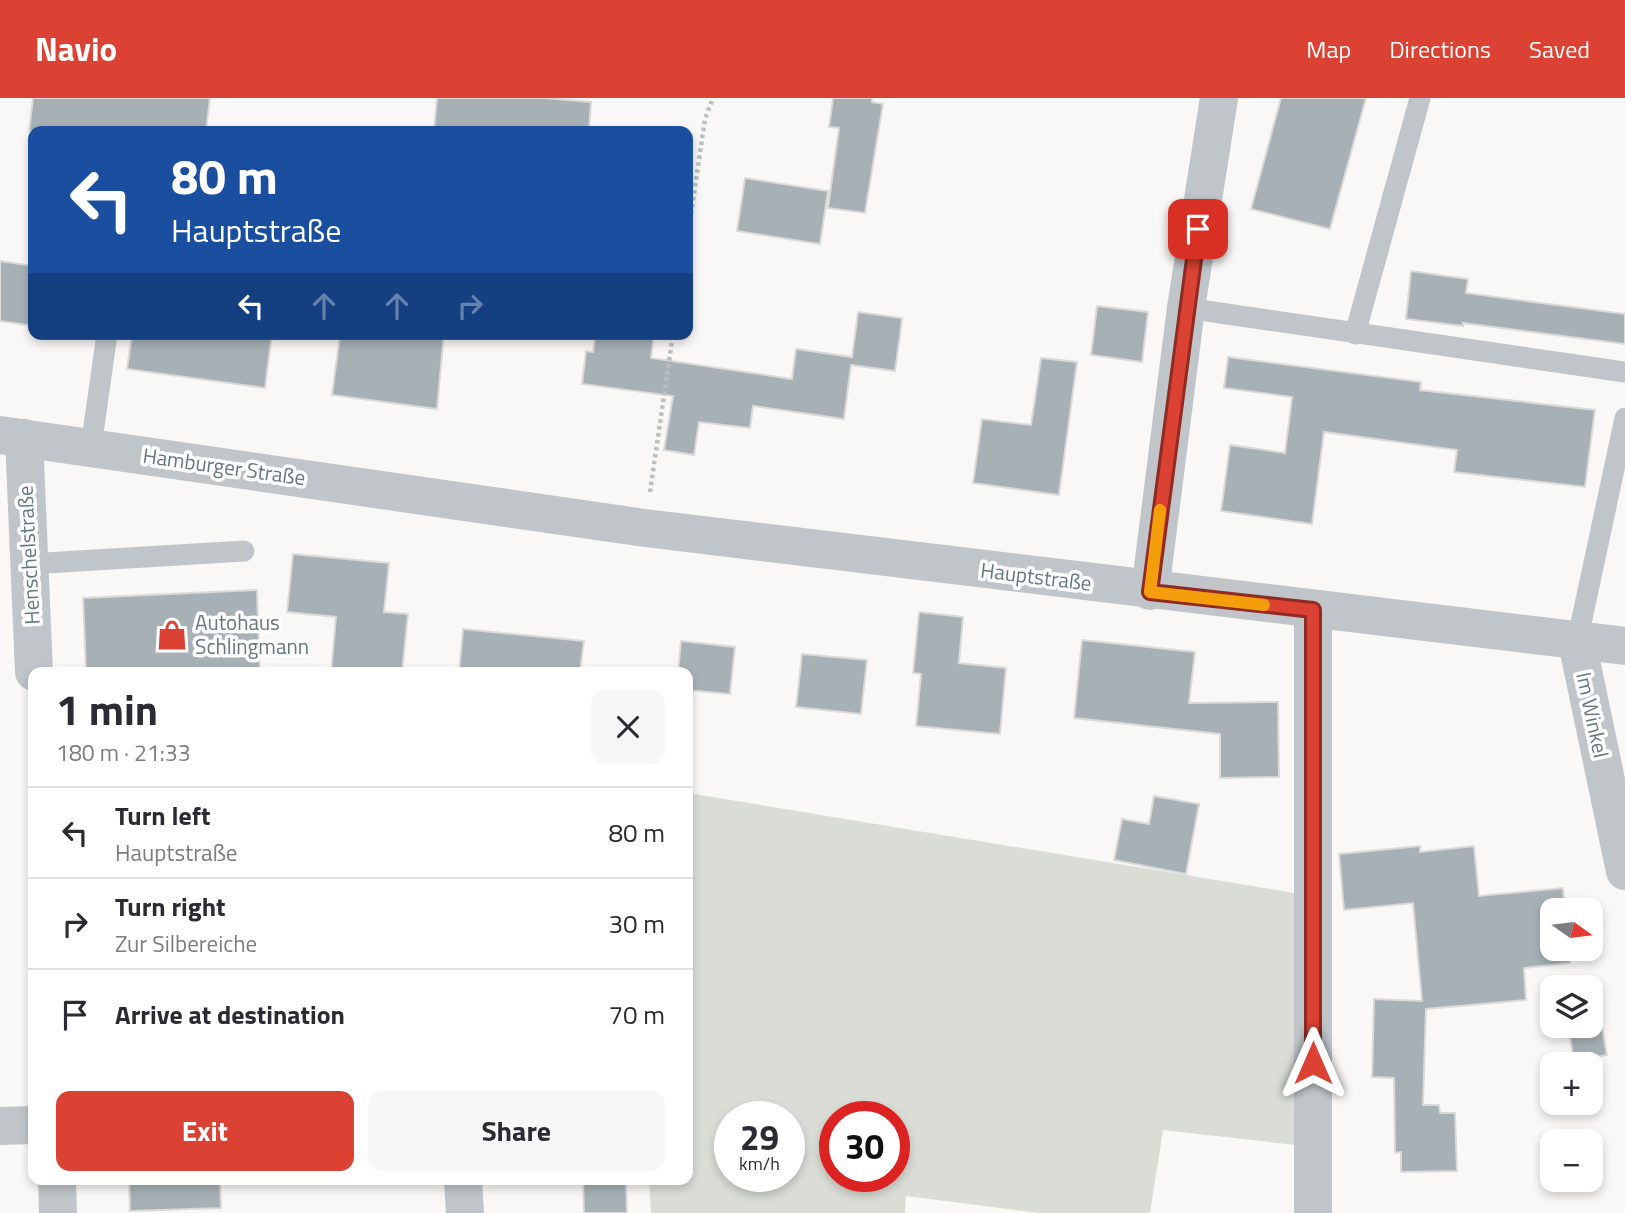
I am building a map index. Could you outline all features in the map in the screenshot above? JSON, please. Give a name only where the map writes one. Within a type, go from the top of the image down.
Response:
[{"type":"street","points":[[1150,592],[1186,308],[1219,98]]},
{"type":"street","name":"Hamburger Straße","points":[[12,436],[448,499]]},
{"type":"street","name":"Henschelstraße","points":[[12,436],[29,564],[34,667]]},
{"type":"street","name":"Hauptstraße","points":[[448,499],[644,528],[1150,592],[1625,646]]},
{"type":"street","points":[[1313,610],[1313,1213]]},
{"type":"street","name":"Im Winkel","points":[[1577,642],[1625,871]]},
{"type":"street","points":[[0,1126],[28,1125]]},
{"type":"street","points":[[57,1185],[58,1213]]},
{"type":"street","points":[[463,1185],[465,1213]]},
{"type":"lane","points":[[1355,334],[1420,98]]},
{"type":"lane","points":[[1186,308],[1625,372]]},
{"type":"lane","points":[[91,447],[106,340]]},
{"type":"lane","points":[[1577,642],[1625,418]]},
{"type":"lane","points":[[29,564],[244,551]]},
{"type":"path","points":[[693,201],[705,118],[713,98]]},
{"type":"path","points":[[644,528],[672,340]]},
{"type":"shaded area","points":[[693,794],[1313,896],[1313,1147],[1163,1130],[1150,1213],[1039,1213],[906,1196],[905,1213],[651,1213],[649,1185],[693,1185]]},
{"type":"building","points":[[33,98],[210,98],[207,126],[30,126]]},
{"type":"building","points":[[437,98],[544,98],[591,102],[589,126],[434,126]]},
{"type":"building","points":[[833,98],[872,98],[872,102],[883,104],[865,213],[828,208],[839,128],[829,127]]},
{"type":"building","points":[[1281,98],[1366,98],[1330,229],[1251,209]]},
{"type":"building","points":[[745,178],[828,191],[820,244],[737,231]]},
{"type":"building","points":[[0,261],[28,265],[28,325],[0,321]]},
{"type":"building","points":[[1411,271],[1468,279],[1466,293],[1625,314],[1625,344],[1463,323],[1463,326],[1406,319]]},
{"type":"building","points":[[1097,306],[1148,312],[1142,362],[1091,355]]},
{"type":"building","points":[[858,312],[902,318],[895,371],[851,365],[844,419],[753,406],[750,428],[699,422],[694,455],[664,450],[673,396],[582,384],[586,351],[593,352],[594,340],[653,340],[651,358],[792,379],[796,349],[852,357]]},
{"type":"building","points":[[131,340],[271,340],[265,388],[127,369]]},
{"type":"building","points":[[339,340],[443,340],[437,409],[332,395]]},
{"type":"building","points":[[1228,357],[1421,382],[1420,390],[1595,410],[1585,487],[1454,472],[1457,450],[1324,432],[1312,524],[1221,511],[1230,445],[1285,453],[1292,397],[1224,388]]},
{"type":"building","points":[[1041,358],[1077,362],[1059,495],[973,483],[982,419],[1031,425]]},
{"type":"building","points":[[293,554],[389,563],[384,612],[408,614],[403,667],[331,667],[336,617],[287,612]]},
{"type":"building","name":"Autohaus Schlingmann","points":[[257,590],[260,667],[86,667],[83,598]]},
{"type":"building","points":[[919,612],[963,617],[959,663],[1006,668],[1000,734],[916,726],[921,674],[913,673]]},
{"type":"building","points":[[463,629],[584,641],[581,667],[459,667]]},
{"type":"building","points":[[1082,640],[1195,652],[1189,703],[1278,702],[1279,777],[1220,778],[1220,734],[1074,718]]},
{"type":"building","points":[[681,641],[735,647],[730,694],[693,690],[693,667],[678,667]]},
{"type":"building","points":[[802,654],[867,660],[861,714],[796,707]]},
{"type":"building","points":[[1154,796],[1199,804],[1186,874],[1114,860],[1122,819],[1149,824]]},
{"type":"building","points":[[1420,846],[1420,852],[1474,846],[1479,896],[1563,888],[1564,898],[1540,898],[1540,961],[1570,963],[1524,968],[1526,1000],[1426,1009],[1423,1105],[1439,1105],[1440,1113],[1455,1113],[1457,1171],[1401,1172],[1401,1152],[1395,1153],[1394,1078],[1372,1077],[1374,999],[1422,1001],[1413,903],[1344,910],[1339,854]]},
{"type":"building","points":[[1603,1032],[1607,1055],[1603,1056],[1603,1052],[1572,1052],[1570,1038],[1603,1038]]},
{"type":"building","points":[[129,1185],[220,1185],[221,1208],[130,1211]]},
{"type":"building","points":[[583,1185],[626,1185],[627,1213],[584,1213]]},
{"type":"slow traffic","points":[[1160,510],[1150,592],[1264,605]]},
{"type":"place","name":"Autohaus Schlingmann","points":[[172,635]]},
{"type":"route","points":[[1198,229],[1150,592],[1313,610],[1313,1063]]}]
